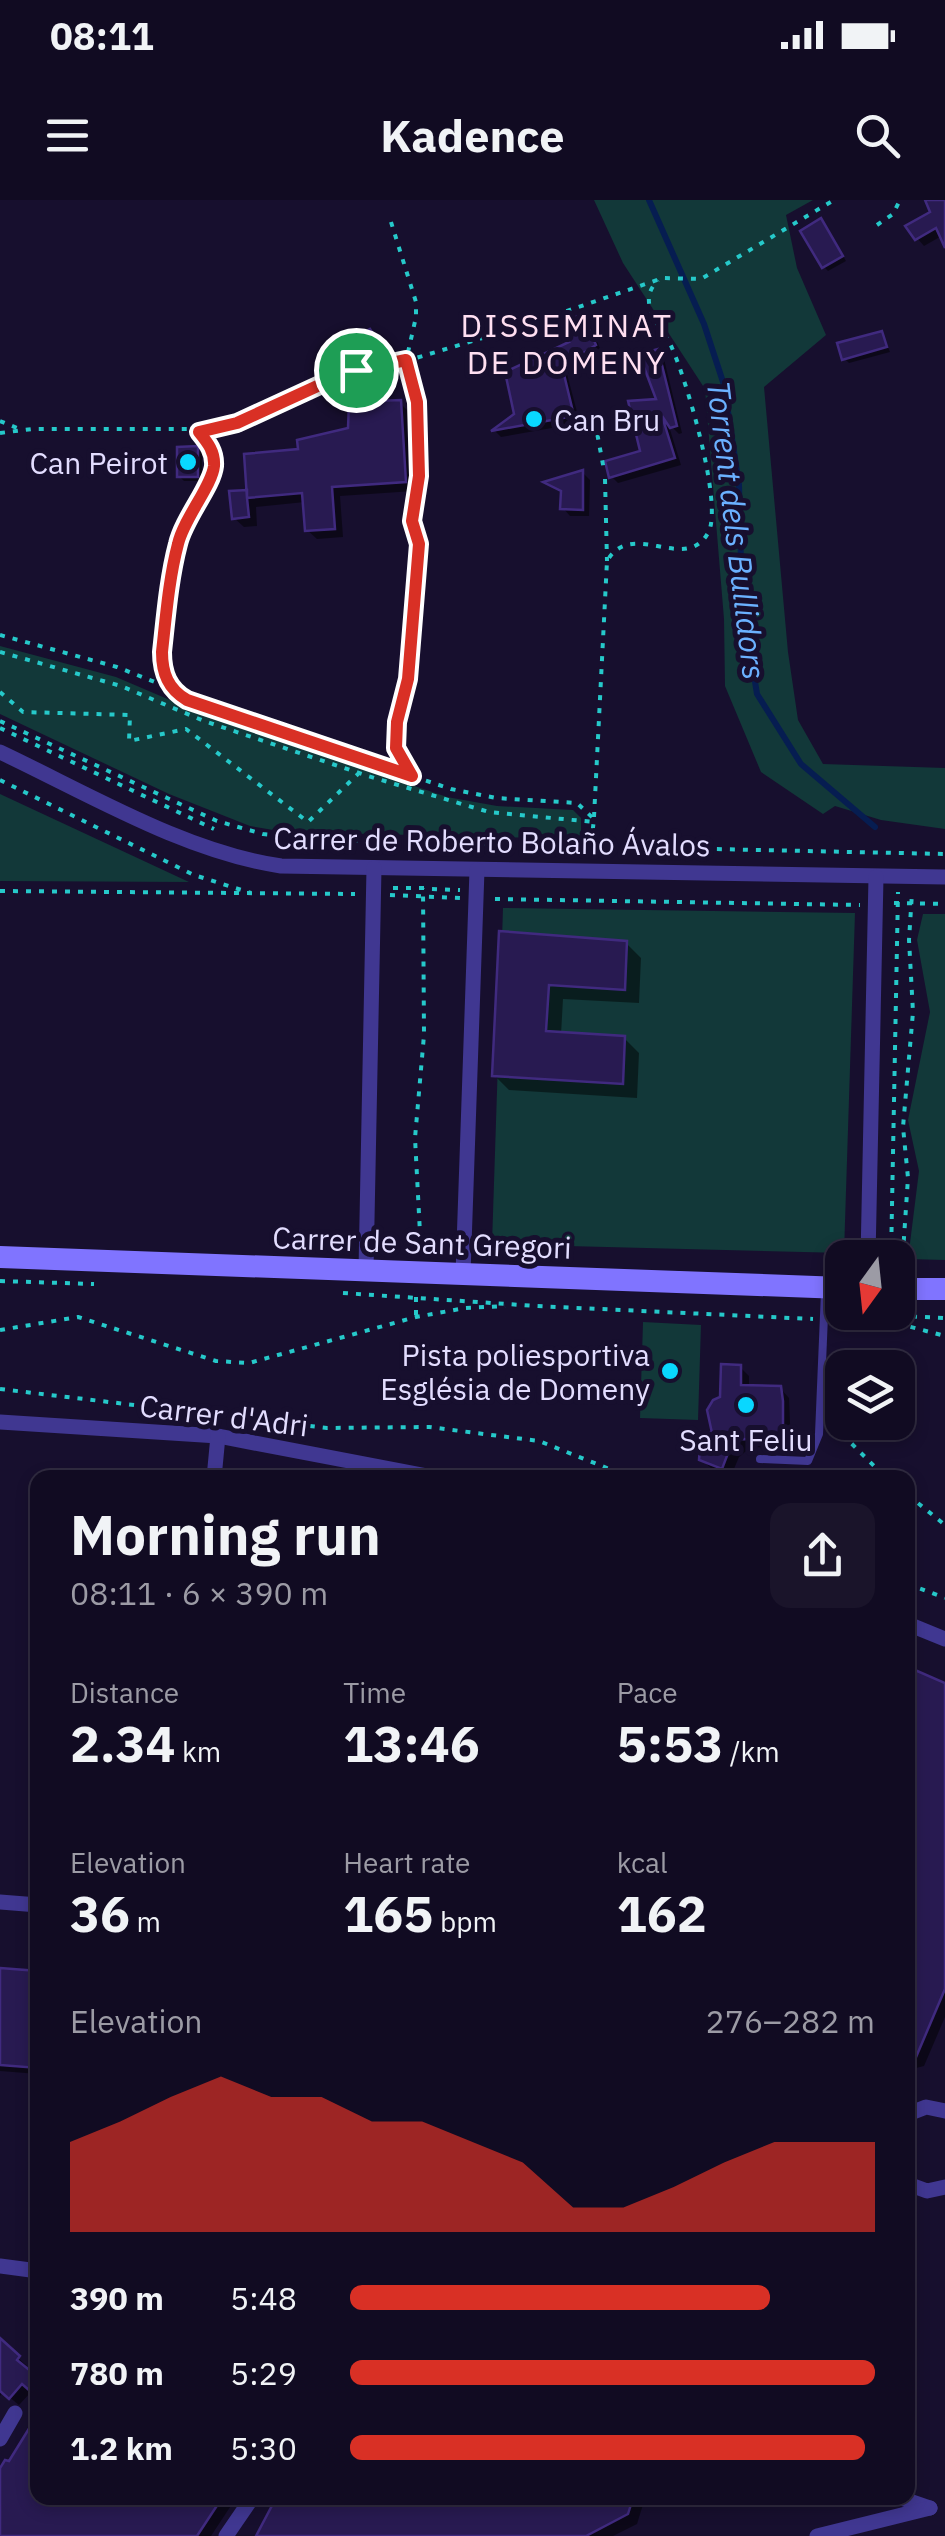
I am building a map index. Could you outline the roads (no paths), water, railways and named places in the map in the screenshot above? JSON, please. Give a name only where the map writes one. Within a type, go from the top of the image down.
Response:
[{"type":"main road","name":"Carrer de Sant Gregori","points":[[0,1258],[825,1288]]},
{"type":"main road","points":[[915,1282],[945,1289]]},
{"type":"street","name":"Carrer de Roberto Bolaño Ávalos","points":[[0,752],[218,852],[281,866],[945,878]]},
{"type":"street","points":[[366,1270],[374,868]]},
{"type":"street","points":[[463,1274],[477,870]]},
{"type":"street","points":[[868,1240],[876,876]]},
{"type":"street","name":"Carrer d'Adri","points":[[0,1422],[218,1436],[396,1470]]},
{"type":"street","points":[[215,1470],[218,1436]]},
{"type":"street","points":[[915,1627],[945,1639]]},
{"type":"street","points":[[0,1902],[30,1904]]},
{"type":"street","points":[[915,2112],[926,2108],[945,2111]]},
{"type":"street","points":[[915,2191],[945,2187]]},
{"type":"street","points":[[0,2266],[30,2270]]},
{"type":"street","points":[[0,2439],[15,2413]]},
{"type":"street","points":[[816,2536],[930,2508],[915,2503]]},
{"type":"street","points":[[226,2536],[247,2505]]},
{"type":"lane","points":[[760,1460],[808,1461],[818,1434],[825,1316]]},
{"type":"waterway","name":"Torrent dels Bullidors","points":[[649,200],[704,324],[724,385],[739,485],[742,601],[757,694],[801,764],[875,827]]},
{"type":"place","name":"Can Bru","points":[[534,419]]},
{"type":"place","name":"Can Peirot","points":[[188,462]]},
{"type":"place","name":"Pista poliesportiva Església de Domeny","points":[[670,1371]]},
{"type":"place","name":"Sant Feliu","points":[[746,1405]]},
{"type":"district","name":"DISSEMINAT DE DOMENY","points":[[567,344]]}]
